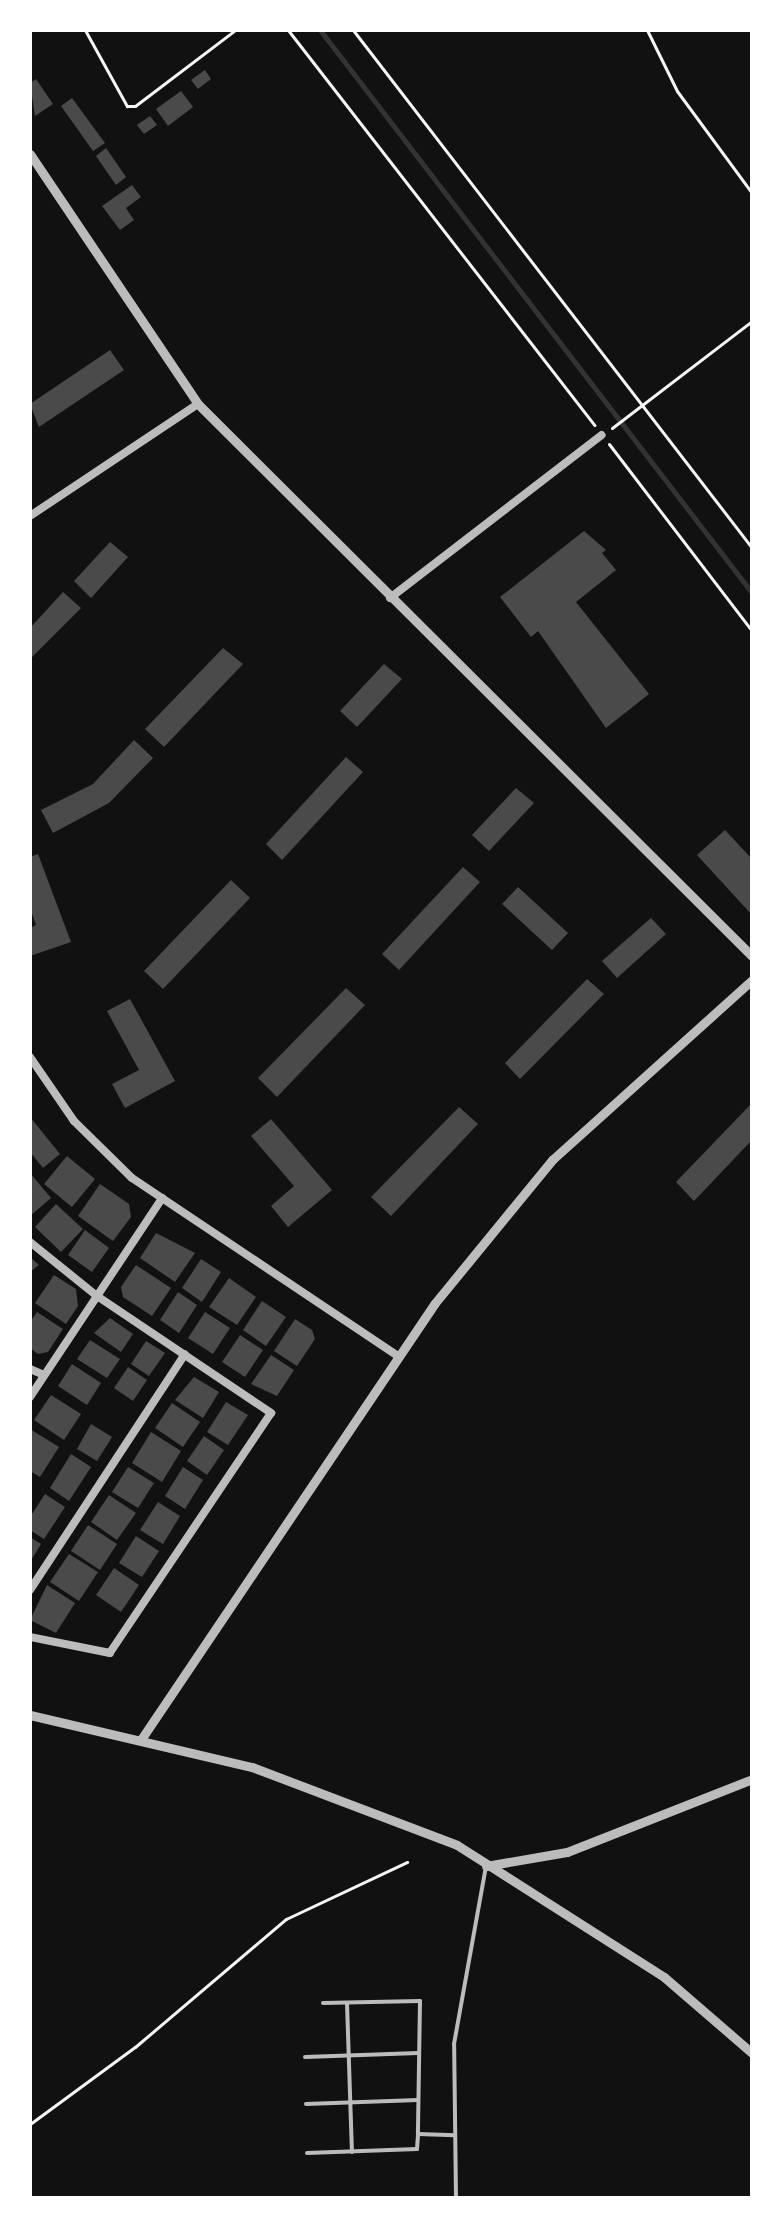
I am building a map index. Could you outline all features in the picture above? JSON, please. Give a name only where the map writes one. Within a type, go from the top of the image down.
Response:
[{"type":"street","points":[[30,154],[198,404],[752,956]]},
{"type":"street","points":[[30,516],[198,404]]},
{"type":"street","points":[[390,598],[602,435]]},
{"type":"street","points":[[142,1738],[396,1355],[552,1160],[752,980]]},
{"type":"street","points":[[30,1057],[74,1121],[132,1178],[396,1355]]},
{"type":"street","points":[[30,1397],[162,1198]]},
{"type":"street","points":[[30,1242],[97,1296],[271,1413],[110,1653],[30,1637]]},
{"type":"street","points":[[30,1590],[185,1354]]},
{"type":"street","points":[[30,1369],[44,1375]]},
{"type":"street","points":[[30,1715],[142,1738],[252,1767],[457,1845],[486,1866],[575,1916],[664,1977],[752,2053]]},
{"type":"street","points":[[486,1866],[567,1852],[752,1779]]},
{"type":"lane","points":[[456,2198],[454,2044],[486,1866]]},
{"type":"lane","points":[[307,2153],[417,2149],[420,2001],[323,2003]]},
{"type":"lane","points":[[347,2003],[352,2152]]},
{"type":"lane","points":[[305,2057],[419,2053]]},
{"type":"lane","points":[[306,2104],[418,2100]]},
{"type":"lane","points":[[418,2134],[455,2135]]},
{"type":"path","points":[[85,30],[127,106],[135,106],[235,30]]},
{"type":"path","points":[[288,30],[752,631]]},
{"type":"path","points":[[353,30],[752,548]]},
{"type":"path","points":[[647,30],[677,91],[752,193]]},
{"type":"path","points":[[614,427],[752,321]]},
{"type":"path","points":[[30,2124],[135,2047],[286,1919],[407,1862]]},
{"type":"building","points":[[205,70],[211,79],[198,89],[191,80]]},
{"type":"building","points":[[36,79],[53,104],[35,116],[30,83]]},
{"type":"building","points":[[181,91],[193,107],[168,126],[156,109]]},
{"type":"building","points":[[72,98],[105,143],[93,151],[61,106]]},
{"type":"building","points":[[150,116],[157,125],[144,134],[137,125]]},
{"type":"building","points":[[106,148],[126,177],[116,185],[96,156]]},
{"type":"building","points":[[132,185],[141,197],[126,208],[134,220],[120,230],[102,206]]},
{"type":"building","points":[[110,350],[124,370],[39,427],[30,404]]},
{"type":"building","points":[[584,531],[606,550],[602,553],[616,570],[576,602],[649,694],[606,728],[538,631],[531,637],[500,597]]},
{"type":"building","points":[[110,542],[128,557],[91,598],[74,581]]},
{"type":"building","points":[[63,592],[81,608],[30,659],[30,628]]},
{"type":"building","points":[[223,648],[243,664],[164,747],[145,729]]},
{"type":"building","points":[[384,664],[402,679],[357,727],[340,711]]},
{"type":"building","points":[[134,740],[153,758],[109,803],[53,833],[41,810],[93,784]]},
{"type":"building","points":[[346,757],[363,772],[282,860],[266,844]]},
{"type":"building","points":[[516,788],[534,803],[489,851],[472,835]]},
{"type":"building","points":[[725,830],[752,859],[752,915],[697,855]]},
{"type":"building","points":[[38,854],[71,942],[30,956],[30,928],[36,925],[30,908],[30,857]]},
{"type":"building","points":[[463,867],[480,882],[399,970],[382,954]]},
{"type":"building","points":[[231,880],[250,898],[163,989],[144,971]]},
{"type":"building","points":[[518,887],[568,933],[552,950],[502,904]]},
{"type":"building","points":[[651,918],[666,934],[617,978],[602,961]]},
{"type":"building","points":[[587,979],[604,994],[520,1079],[505,1063]]},
{"type":"building","points":[[346,988],[365,1005],[277,1097],[258,1078]]},
{"type":"building","points":[[130,999],[175,1081],[125,1108],[112,1084],[139,1070],[107,1011]]},
{"type":"building","points":[[752,1103],[752,1140],[694,1201],[676,1182]]},
{"type":"building","points":[[459,1107],[478,1124],[391,1216],[371,1197]]},
{"type":"building","points":[[30,1117],[60,1154],[43,1168],[30,1152]]},
{"type":"building","points":[[271,1119],[332,1190],[288,1227],[271,1206],[294,1186],[251,1136]]},
{"type":"building","points":[[67,1156],[95,1179],[72,1207],[44,1184]]},
{"type":"building","points":[[30,1173],[51,1198],[30,1216]]},
{"type":"building","points":[[100,1184],[129,1204],[131,1217],[113,1241],[78,1216]]},
{"type":"building","points":[[56,1204],[83,1229],[61,1252],[35,1227]]},
{"type":"building","points":[[85,1230],[109,1248],[92,1272],[68,1255]]},
{"type":"building","points":[[156,1233],[195,1253],[175,1282],[140,1258]]},
{"type":"building","points":[[30,1257],[39,1265],[30,1272]]},
{"type":"building","points":[[201,1259],[221,1272],[202,1302],[182,1288]]},
{"type":"building","points":[[136,1265],[171,1288],[152,1316],[123,1297],[121,1287]]},
{"type":"building","points":[[54,1275],[76,1289],[78,1306],[66,1324],[35,1303]]},
{"type":"building","points":[[229,1278],[256,1297],[237,1325],[209,1307]]},
{"type":"building","points":[[178,1292],[197,1305],[179,1333],[160,1320]]},
{"type":"building","points":[[262,1301],[286,1317],[266,1346],[243,1330]]},
{"type":"building","points":[[37,1312],[63,1329],[48,1352],[38,1354],[30,1348],[30,1322]]},
{"type":"building","points":[[205,1312],[230,1328],[213,1354],[188,1338]]},
{"type":"building","points":[[110,1318],[133,1334],[121,1352],[94,1333]]},
{"type":"building","points":[[295,1319],[312,1330],[315,1339],[297,1366],[274,1351]]},
{"type":"building","points":[[240,1335],[263,1350],[245,1377],[222,1362]]},
{"type":"building","points":[[90,1340],[120,1359],[107,1378],[77,1359]]},
{"type":"building","points":[[146,1341],[165,1353],[149,1376],[131,1364]]},
{"type":"building","points":[[271,1355],[294,1370],[277,1396],[251,1384]]},
{"type":"building","points":[[72,1364],[101,1383],[87,1405],[58,1386]]},
{"type":"building","points":[[128,1367],[147,1380],[133,1401],[114,1388]]},
{"type":"building","points":[[194,1377],[219,1392],[203,1418],[175,1400]]},
{"type":"building","points":[[51,1395],[81,1414],[64,1440],[34,1420]]},
{"type":"building","points":[[226,1402],[248,1415],[228,1445],[207,1432]]},
{"type":"building","points":[[172,1403],[200,1422],[183,1447],[155,1428]]},
{"type":"building","points":[[91,1424],[112,1437],[97,1461],[77,1449]]},
{"type":"building","points":[[30,1429],[59,1447],[40,1477],[30,1471]]},
{"type":"building","points":[[151,1432],[181,1451],[162,1482],[132,1463]]},
{"type":"building","points":[[204,1436],[224,1450],[207,1475],[187,1461]]},
{"type":"building","points":[[71,1454],[91,1467],[69,1501],[50,1488]]},
{"type":"building","points":[[128,1467],[154,1483],[138,1508],[112,1492]]},
{"type":"building","points":[[183,1467],[203,1480],[185,1509],[165,1496]]},
{"type":"building","points":[[45,1494],[65,1507],[44,1539],[30,1530],[30,1517]]},
{"type":"building","points":[[109,1495],[136,1513],[117,1540],[91,1522]]},
{"type":"building","points":[[158,1502],[180,1516],[163,1544],[140,1530]]},
{"type":"building","points":[[88,1525],[117,1544],[100,1570],[71,1551]]},
{"type":"building","points":[[136,1536],[159,1551],[142,1577],[119,1563]]},
{"type":"building","points":[[30,1537],[41,1544],[30,1562]]},
{"type":"building","points":[[69,1554],[98,1572],[79,1601],[50,1582]]},
{"type":"building","points":[[114,1568],[139,1585],[121,1612],[96,1595]]},
{"type":"building","points":[[47,1585],[75,1603],[56,1633],[30,1620]]},
{"type":"waterway","points":[[320,30],[752,593]]}]
